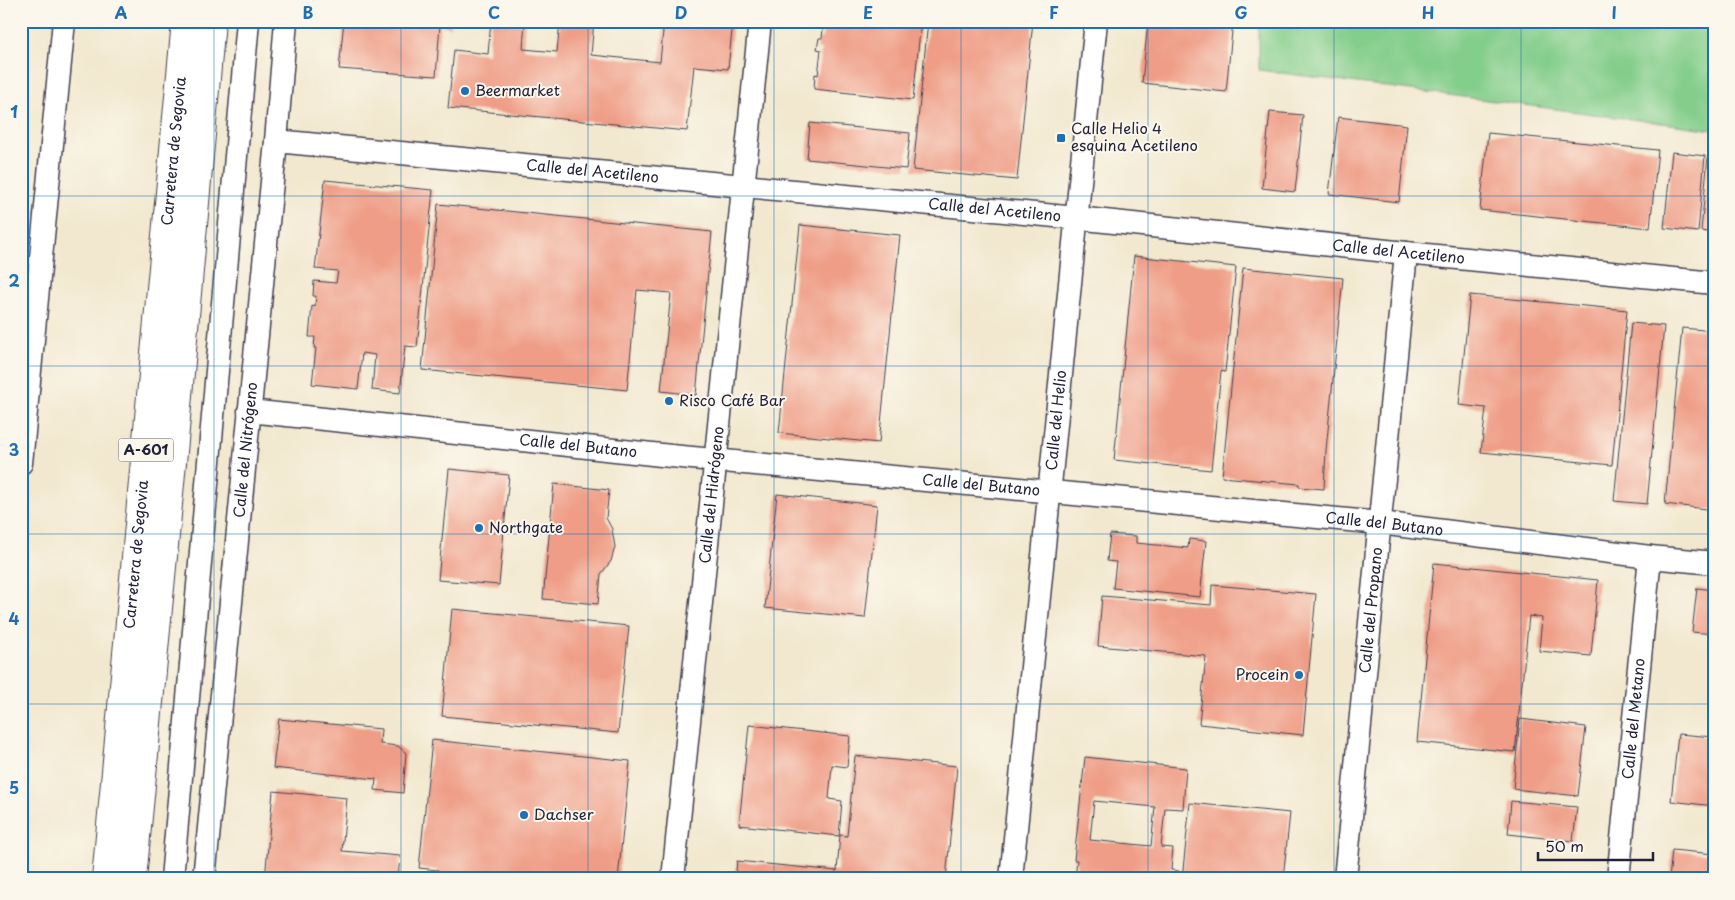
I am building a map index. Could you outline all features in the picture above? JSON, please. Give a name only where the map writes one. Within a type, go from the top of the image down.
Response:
[{"type":"highway","name":"Carretera de Segovia","points":[[106,879],[186,21]]},
{"type":"highway","name":"Carretera de Segovia","points":[[132,879],[173,452],[211,21]]},
{"type":"street","points":[[21,463],[31,262],[64,21]]},
{"type":"street","points":[[172,879],[248,21]]},
{"type":"street","name":"Calle del Nitrógeno","points":[[204,879],[286,21]]},
{"type":"street","name":"Calle del Hidrógeno","points":[[673,879],[760,21]]},
{"type":"street","name":"Calle del Helio","points":[[1011,879],[1096,21]]},
{"type":"street","name":"Calle del Acetileno","points":[[276,141],[742,185],[1714,283]]},
{"type":"street","name":"Calle del Propano","points":[[1345,879],[1406,253]]},
{"type":"street","name":"Calle del Butano","points":[[249,411],[716,460],[1380,523],[1650,557],[1714,563]]},
{"type":"street","name":"Calle del Metano","points":[[1618,879],[1650,557]]},
{"type":"green space","points":[[1259,21],[1714,21],[1714,130],[1259,70]]},
{"type":"building","points":[[344,21],[451,21],[450,27],[440,25],[436,76],[339,69]]},
{"type":"building","points":[[491,21],[525,21],[523,49],[557,52],[560,21],[594,21],[591,55],[660,62],[664,21],[733,21],[728,69],[694,66],[687,131],[448,108],[454,50],[488,54]]},
{"type":"building","points":[[824,21],[921,21],[913,100],[814,89],[815,74],[818,75],[821,50],[817,49],[819,38],[822,38]]},
{"type":"building","points":[[928,21],[1033,21],[1017,180],[913,170]]},
{"type":"building","points":[[1148,21],[1233,21],[1226,92],[1142,83]]},
{"type":"building","points":[[1270,112],[1303,115],[1295,192],[1262,188]]},
{"type":"building","points":[[1338,117],[1407,125],[1399,202],[1329,194]]},
{"type":"building","points":[[810,123],[910,133],[906,169],[807,159]]},
{"type":"building","points":[[1488,133],[1658,150],[1650,228],[1480,210]]},
{"type":"building","points":[[1672,152],[1705,156],[1698,232],[1664,228]]},
{"type":"building","points":[[1708,156],[1714,157],[1714,233],[1701,231]]},
{"type":"building","points":[[325,180],[433,190],[417,347],[405,346],[400,393],[372,390],[375,355],[362,353],[358,389],[312,384],[316,348],[314,348],[315,337],[309,337],[312,306],[315,307],[316,296],[313,296],[314,281],[336,283],[338,271],[315,269]]},
{"type":"building","points":[[438,204],[712,232],[696,395],[661,391],[671,293],[637,290],[627,390],[422,370]]},
{"type":"building","points":[[800,225],[900,235],[879,443],[779,433]]},
{"type":"building","points":[[1134,256],[1236,267],[1225,372],[1221,371],[1211,470],[1114,460]]},
{"type":"building","points":[[1243,268],[1343,278],[1326,450],[1324,489],[1299,487],[1299,484],[1222,477]]},
{"type":"building","points":[[1470,295],[1627,310],[1612,465],[1481,452],[1486,408],[1459,405]]},
{"type":"building","points":[[1631,323],[1664,326],[1647,504],[1614,501]]},
{"type":"building","points":[[1682,328],[1714,331],[1714,510],[1665,504]]},
{"type":"building","points":[[449,469],[509,475],[499,585],[438,580]]},
{"type":"building","points":[[554,484],[609,490],[606,518],[612,529],[615,547],[611,561],[601,574],[598,604],[543,599]]},
{"type":"building","points":[[777,494],[877,505],[865,618],[765,608]]},
{"type":"building","points":[[1110,534],[1136,536],[1136,543],[1188,548],[1189,539],[1206,541],[1200,597],[1113,588],[1116,562],[1107,561]]},
{"type":"building","points":[[1434,563],[1598,580],[1591,656],[1539,651],[1542,618],[1529,616],[1515,752],[1417,742]]},
{"type":"building","points":[[1212,585],[1316,594],[1303,735],[1199,724],[1206,656],[1098,646],[1102,596],[1211,605]]},
{"type":"building","points":[[1697,588],[1714,590],[1714,634],[1692,632]]},
{"type":"building","points":[[452,609],[629,626],[618,733],[442,716]]},
{"type":"building","points":[[279,719],[381,729],[380,744],[398,746],[406,753],[403,793],[375,790],[376,779],[273,768]]},
{"type":"building","points":[[1520,719],[1586,727],[1578,796],[1513,789]]},
{"type":"building","points":[[749,725],[850,736],[847,767],[832,765],[829,799],[842,801],[839,836],[739,825]]},
{"type":"building","points":[[1678,734],[1714,737],[1714,806],[1671,801]]},
{"type":"building","name":"Dachser","points":[[432,740],[630,761],[618,879],[437,879],[438,870],[419,868]]},
{"type":"building","points":[[855,756],[957,766],[946,879],[735,879],[737,861],[837,871],[840,835],[847,836]]},
{"type":"building","points":[[1085,757],[1186,768],[1183,809],[1165,808],[1161,847],[1173,848],[1171,870],[1179,871],[1178,879],[1075,879],[1077,860],[1074,860]],"holes":[[[1094,801],[1155,807],[1151,846],[1090,840]]]},
{"type":"building","points":[[273,791],[347,798],[342,851],[400,856],[398,879],[265,879]]},
{"type":"building","points":[[1511,801],[1577,807],[1573,841],[1508,834]]},
{"type":"building","points":[[1190,803],[1290,813],[1283,879],[1182,879]]},
{"type":"building","points":[[1672,850],[1714,854],[1714,879],[1669,879]]},
{"type":"place","name":"Beermarket","points":[[465,91]]},
{"type":"place","name":"Calle Helio 4 esquina Acetileno","points":[[1061,138]]},
{"type":"place","name":"Risco Café Bar","points":[[669,401]]},
{"type":"place","name":"Northgate","points":[[479,528]]},
{"type":"place","name":"Procein","points":[[1299,675]]},
{"type":"place","name":"Dachser","points":[[524,815]]}]
